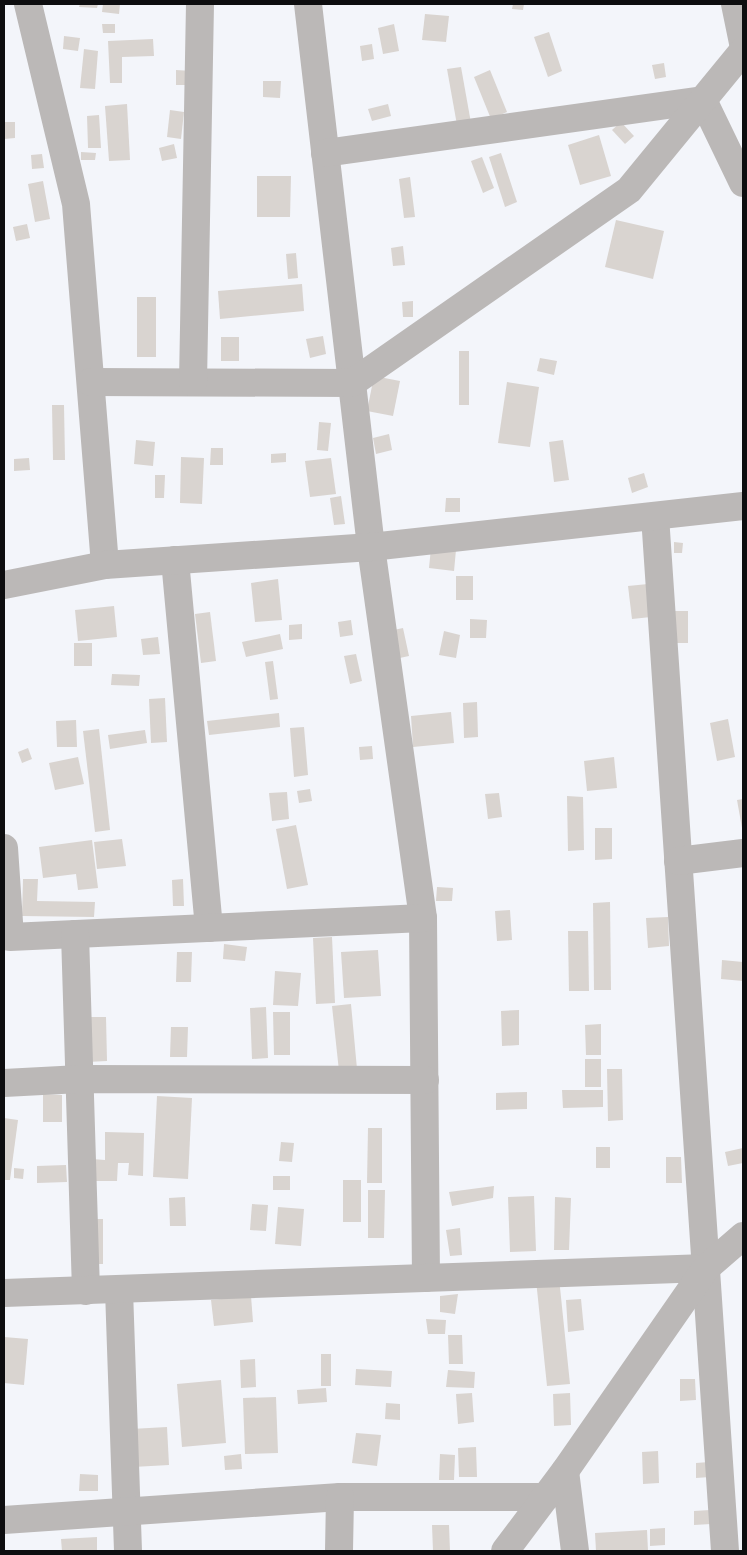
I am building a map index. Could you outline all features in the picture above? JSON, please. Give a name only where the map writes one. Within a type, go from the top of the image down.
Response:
[{"type":"street","points":[[28,4],[76,204],[105,565]]},
{"type":"street","points":[[194,382],[200,4]]},
{"type":"street","points":[[308,4],[371,547],[423,918],[426,1278]]},
{"type":"street","points":[[735,4],[743,43]]},
{"type":"street","points":[[90,382],[352,383],[629,190],[743,51]]},
{"type":"street","points":[[325,153],[704,100]]},
{"type":"street","points":[[704,100],[743,183]]},
{"type":"street","points":[[4,585],[105,565],[371,547],[743,506]]},
{"type":"street","points":[[655,516],[725,1551]]},
{"type":"street","points":[[176,560],[209,928]]},
{"type":"street","points":[[4,848],[10,938],[423,918]]},
{"type":"street","points":[[678,861],[743,853]]},
{"type":"street","points":[[75,934],[86,1291]]},
{"type":"street","points":[[4,1083],[80,1079],[425,1080]]},
{"type":"street","points":[[505,1551],[565,1471],[706,1268],[743,1236]]},
{"type":"street","points":[[4,1293],[706,1268]]},
{"type":"street","points":[[119,1290],[128,1551]]},
{"type":"street","points":[[565,1471],[575,1551]]},
{"type":"street","points":[[4,1520],[340,1497],[546,1497]]},
{"type":"street","points":[[339,1551],[340,1497]]},
{"type":"building","points":[[80,4],[98,4],[97,8],[79,7]]},
{"type":"building","points":[[103,4],[120,4],[119,14],[102,12]]},
{"type":"building","points":[[513,4],[524,4],[523,10],[512,9]]},
{"type":"building","points":[[425,14],[449,16],[446,42],[422,40]]},
{"type":"building","points":[[102,24],[115,24],[115,33],[103,33]]},
{"type":"building","points":[[394,24],[399,51],[383,54],[378,28]]},
{"type":"building","points":[[549,32],[562,71],[548,77],[534,37]]},
{"type":"building","points":[[64,36],[80,38],[78,51],[63,49]]},
{"type":"building","points":[[153,39],[154,56],[122,57],[122,83],[110,83],[108,41]]},
{"type":"building","points":[[372,44],[374,59],[362,61],[360,46]]},
{"type":"building","points":[[84,49],[98,51],[95,89],[80,88]]},
{"type":"building","points":[[664,63],[666,77],[655,79],[652,65]]},
{"type":"building","points":[[461,67],[471,123],[457,125],[447,69]]},
{"type":"building","points":[[176,70],[192,71],[191,85],[176,85]]},
{"type":"building","points":[[490,70],[507,112],[491,119],[474,77]]},
{"type":"building","points":[[263,81],[281,81],[280,98],[263,97]]},
{"type":"building","points":[[127,104],[130,160],[109,161],[105,106]]},
{"type":"building","points":[[388,104],[391,116],[372,121],[368,109]]},
{"type":"building","points":[[170,110],[184,112],[181,139],[167,137]]},
{"type":"building","points":[[99,115],[101,148],[88,148],[87,116]]},
{"type":"building","points":[[4,122],[15,122],[15,138],[4,139]]},
{"type":"building","points":[[621,122],[634,136],[625,144],[612,130]]},
{"type":"building","points":[[599,135],[611,176],[580,185],[568,145]]},
{"type":"building","points":[[174,144],[177,158],[162,161],[159,148]]},
{"type":"building","points":[[81,152],[96,153],[95,160],[81,160]]},
{"type":"building","points":[[501,153],[517,202],[505,207],[489,157]]},
{"type":"building","points":[[42,154],[44,168],[32,169],[31,155]]},
{"type":"building","points":[[482,157],[494,188],[483,193],[471,161]]},
{"type":"building","points":[[257,176],[291,176],[290,217],[257,217]]},
{"type":"building","points":[[410,177],[415,217],[404,218],[399,179]]},
{"type":"building","points":[[43,181],[50,219],[35,222],[28,184]]},
{"type":"building","points":[[616,220],[664,231],[653,279],[605,267]]},
{"type":"building","points":[[27,224],[30,238],[16,241],[13,227]]},
{"type":"building","points":[[403,246],[405,265],[393,266],[391,248]]},
{"type":"building","points":[[296,253],[298,278],[288,279],[286,254]]},
{"type":"building","points":[[302,284],[304,311],[220,319],[218,291]]},
{"type":"building","points":[[137,297],[156,297],[156,357],[137,357]]},
{"type":"building","points":[[413,301],[413,317],[403,317],[402,302]]},
{"type":"building","points":[[323,336],[326,354],[310,358],[306,339]]},
{"type":"building","points":[[221,337],[239,337],[239,361],[221,361]]},
{"type":"building","points":[[459,351],[469,351],[469,405],[459,405]]},
{"type":"building","points":[[540,358],[557,361],[554,375],[537,371]]},
{"type":"building","points":[[374,376],[400,381],[393,416],[367,411]]},
{"type":"building","points":[[507,382],[539,387],[530,447],[498,443]]},
{"type":"building","points":[[52,405],[64,405],[65,460],[53,460]]},
{"type":"building","points":[[319,422],[331,423],[328,451],[317,450]]},
{"type":"building","points":[[389,434],[392,450],[376,454],[373,438]]},
{"type":"building","points":[[136,440],[155,442],[153,466],[134,464]]},
{"type":"building","points":[[563,440],[569,480],[554,482],[549,442]]},
{"type":"building","points":[[211,448],[223,448],[223,465],[210,465]]},
{"type":"building","points":[[286,453],[286,462],[271,463],[271,454]]},
{"type":"building","points":[[181,457],[204,458],[202,504],[180,503]]},
{"type":"building","points":[[29,458],[30,470],[14,471],[14,459]]},
{"type":"building","points":[[331,458],[336,494],[310,497],[305,461]]},
{"type":"building","points":[[644,473],[648,487],[632,493],[628,478]]},
{"type":"building","points":[[155,475],[165,475],[164,498],[155,498]]},
{"type":"building","points":[[341,496],[345,524],[334,525],[330,498]]},
{"type":"building","points":[[446,498],[460,498],[460,512],[445,512]]},
{"type":"building","points":[[674,542],[683,543],[682,553],[674,553]]},
{"type":"building","points":[[431,548],[456,550],[454,571],[429,568]]},
{"type":"building","points":[[456,576],[473,576],[473,600],[456,600]]},
{"type":"building","points":[[278,579],[282,620],[255,622],[251,583]]},
{"type":"building","points":[[648,584],[651,617],[632,619],[628,586]]},
{"type":"building","points":[[114,606],[117,637],[78,641],[75,610]]},
{"type":"building","points":[[673,611],[688,611],[688,643],[672,643]]},
{"type":"building","points":[[210,612],[216,661],[201,663],[195,614]]},
{"type":"building","points":[[470,619],[487,620],[486,638],[470,638]]},
{"type":"building","points":[[351,620],[353,635],[340,637],[338,622]]},
{"type":"building","points":[[302,624],[302,639],[289,640],[289,625]]},
{"type":"building","points":[[403,628],[409,656],[395,659],[389,631]]},
{"type":"building","points":[[444,631],[460,635],[456,658],[439,655]]},
{"type":"building","points":[[280,634],[283,649],[246,657],[242,642]]},
{"type":"building","points":[[158,637],[160,654],[143,655],[141,639]]},
{"type":"building","points":[[74,643],[92,643],[92,666],[74,666]]},
{"type":"building","points":[[356,654],[362,681],[350,684],[344,656]]},
{"type":"building","points":[[273,661],[278,699],[270,700],[265,662]]},
{"type":"building","points":[[112,674],[140,675],[139,686],[111,685]]},
{"type":"building","points":[[165,698],[167,742],[151,743],[149,699]]},
{"type":"building","points":[[477,702],[478,737],[464,738],[463,703]]},
{"type":"building","points":[[451,712],[454,743],[413,747],[411,716]]},
{"type":"building","points":[[279,713],[280,727],[209,735],[207,721]]},
{"type":"building","points":[[728,719],[735,757],[717,761],[710,723]]},
{"type":"building","points":[[76,720],[77,747],[57,747],[56,721]]},
{"type":"building","points":[[304,727],[308,775],[294,777],[290,728]]},
{"type":"building","points":[[99,729],[110,830],[95,832],[83,731]]},
{"type":"building","points":[[145,730],[147,743],[110,749],[108,735]]},
{"type":"building","points":[[372,746],[373,759],[360,760],[359,747]]},
{"type":"building","points":[[28,748],[32,759],[22,763],[18,752]]},
{"type":"building","points":[[78,757],[84,784],[55,790],[49,763]]},
{"type":"building","points":[[614,757],[617,788],[587,791],[584,761]]},
{"type":"building","points":[[310,789],[312,801],[299,803],[297,791]]},
{"type":"building","points":[[287,792],[289,819],[272,821],[269,793]]},
{"type":"building","points":[[499,793],[502,817],[488,819],[485,794]]},
{"type":"building","points":[[567,796],[583,797],[584,850],[568,851]]},
{"type":"building","points":[[743,799],[743,828],[742,828],[737,800]]},
{"type":"building","points":[[296,825],[308,885],[287,889],[276,829]]},
{"type":"building","points":[[595,828],[612,828],[612,859],[595,860]]},
{"type":"building","points":[[122,839],[126,866],[97,869],[94,842]]},
{"type":"building","points":[[92,840],[98,888],[78,890],[76,874],[43,878],[39,847]]},
{"type":"building","points":[[23,879],[38,879],[37,901],[95,902],[94,917],[22,916]]},
{"type":"building","points":[[183,879],[184,906],[173,906],[172,880]]},
{"type":"building","points":[[437,887],[453,888],[452,901],[436,901]]},
{"type":"building","points":[[610,902],[611,990],[594,990],[593,903]]},
{"type":"building","points":[[510,910],[512,940],[497,941],[495,911]]},
{"type":"building","points":[[668,917],[669,946],[648,948],[646,918]]},
{"type":"building","points":[[568,931],[588,931],[589,991],[569,991]]},
{"type":"building","points":[[332,937],[335,1003],[316,1004],[313,938]]},
{"type":"building","points":[[224,944],[247,947],[245,961],[223,959]]},
{"type":"building","points":[[378,950],[381,996],[344,998],[341,952]]},
{"type":"building","points":[[177,952],[192,952],[191,982],[176,982]]},
{"type":"building","points":[[722,960],[743,962],[743,981],[721,979]]},
{"type":"building","points":[[275,971],[301,973],[298,1006],[273,1005]]},
{"type":"building","points":[[351,1004],[357,1069],[339,1071],[332,1006]]},
{"type":"building","points":[[266,1007],[268,1058],[252,1059],[250,1008]]},
{"type":"building","points":[[519,1010],[519,1045],[502,1046],[501,1011]]},
{"type":"building","points":[[273,1012],[290,1012],[290,1055],[274,1055]]},
{"type":"building","points":[[85,1017],[106,1017],[107,1061],[87,1062]]},
{"type":"building","points":[[601,1024],[601,1055],[586,1055],[585,1025]]},
{"type":"building","points":[[171,1027],[188,1027],[187,1057],[170,1057]]},
{"type":"building","points":[[585,1059],[601,1059],[601,1087],[585,1087]]},
{"type":"building","points":[[607,1069],[622,1069],[623,1120],[608,1121]]},
{"type":"building","points":[[562,1090],[603,1090],[603,1107],[563,1108]]},
{"type":"building","points":[[527,1092],[527,1109],[496,1110],[496,1093]]},
{"type":"building","points":[[43,1094],[62,1095],[62,1122],[43,1122]]},
{"type":"building","points":[[157,1096],[192,1098],[188,1179],[153,1177]]},
{"type":"building","points":[[4,1118],[18,1120],[10,1180],[4,1180]]},
{"type":"building","points":[[368,1128],[382,1128],[382,1183],[367,1183]]},
{"type":"building","points":[[105,1132],[144,1133],[143,1176],[128,1175],[129,1163],[118,1163],[117,1181],[91,1181],[92,1159],[105,1160]]},
{"type":"building","points":[[281,1142],[294,1143],[292,1162],[279,1161]]},
{"type":"building","points":[[596,1147],[610,1147],[610,1168],[596,1168]]},
{"type":"building","points":[[743,1148],[743,1163],[728,1166],[725,1152]]},
{"type":"building","points":[[666,1157],[681,1157],[682,1183],[666,1183]]},
{"type":"building","points":[[66,1165],[67,1182],[37,1183],[37,1166]]},
{"type":"building","points":[[14,1168],[24,1169],[23,1179],[14,1178]]},
{"type":"building","points":[[273,1176],[290,1176],[290,1190],[273,1190]]},
{"type":"building","points":[[343,1180],[361,1180],[361,1222],[343,1222]]},
{"type":"building","points":[[494,1186],[493,1198],[452,1206],[449,1192]]},
{"type":"building","points":[[368,1190],[385,1190],[384,1238],[368,1238]]},
{"type":"building","points":[[534,1196],[536,1251],[510,1252],[508,1197]]},
{"type":"building","points":[[185,1197],[186,1226],[170,1226],[169,1198]]},
{"type":"building","points":[[555,1197],[571,1198],[569,1250],[554,1250]]},
{"type":"building","points":[[252,1204],[268,1205],[266,1231],[250,1230]]},
{"type":"building","points":[[278,1207],[304,1209],[301,1246],[275,1244]]},
{"type":"building","points":[[89,1219],[103,1219],[103,1264],[89,1264]]},
{"type":"building","points":[[460,1228],[462,1255],[450,1256],[446,1230]]},
{"type":"building","points":[[559,1278],[570,1384],[547,1386],[536,1280]]},
{"type":"building","points":[[458,1294],[455,1314],[440,1312],[440,1296]]},
{"type":"building","points":[[251,1296],[253,1322],[214,1326],[211,1300]]},
{"type":"building","points":[[581,1299],[584,1330],[568,1332],[566,1300]]},
{"type":"building","points":[[426,1319],[446,1320],[445,1334],[428,1334]]},
{"type":"building","points":[[448,1335],[462,1335],[463,1364],[449,1364]]},
{"type":"building","points":[[4,1337],[28,1339],[24,1385],[4,1383]]},
{"type":"building","points":[[321,1354],[331,1354],[331,1386],[321,1386]]},
{"type":"building","points":[[255,1359],[256,1387],[241,1388],[240,1360]]},
{"type":"building","points":[[356,1369],[392,1371],[391,1387],[355,1385]]},
{"type":"building","points":[[448,1370],[475,1372],[474,1388],[446,1387]]},
{"type":"building","points":[[680,1379],[695,1379],[696,1400],[680,1401]]},
{"type":"building","points":[[221,1380],[226,1443],[182,1447],[177,1384]]},
{"type":"building","points":[[326,1388],[327,1402],[298,1404],[297,1390]]},
{"type":"building","points":[[472,1393],[474,1422],[458,1424],[456,1394]]},
{"type":"building","points":[[570,1393],[571,1425],[554,1426],[553,1394]]},
{"type":"building","points":[[276,1397],[278,1453],[245,1454],[243,1398]]},
{"type":"building","points":[[386,1403],[400,1404],[400,1420],[385,1419]]},
{"type":"building","points":[[167,1427],[169,1465],[133,1467],[131,1429]]},
{"type":"building","points":[[356,1433],[381,1435],[377,1466],[352,1463]]},
{"type":"building","points":[[476,1447],[477,1477],[459,1477],[458,1448]]},
{"type":"building","points":[[658,1451],[659,1483],[643,1484],[642,1452]]},
{"type":"building","points":[[241,1454],[242,1469],[225,1470],[224,1456]]},
{"type":"building","points":[[440,1454],[455,1455],[454,1480],[439,1480]]},
{"type":"building","points":[[709,1462],[710,1477],[696,1478],[696,1463]]},
{"type":"building","points":[[80,1474],[98,1475],[98,1491],[79,1491]]},
{"type":"building","points":[[710,1510],[711,1524],[694,1525],[694,1511]]},
{"type":"building","points":[[432,1525],[449,1525],[450,1551],[433,1551]]},
{"type":"building","points":[[665,1528],[665,1545],[650,1546],[650,1529]]},
{"type":"building","points":[[647,1530],[648,1551],[596,1551],[595,1533]]},
{"type":"building","points":[[97,1537],[97,1551],[62,1551],[61,1539]]}]
